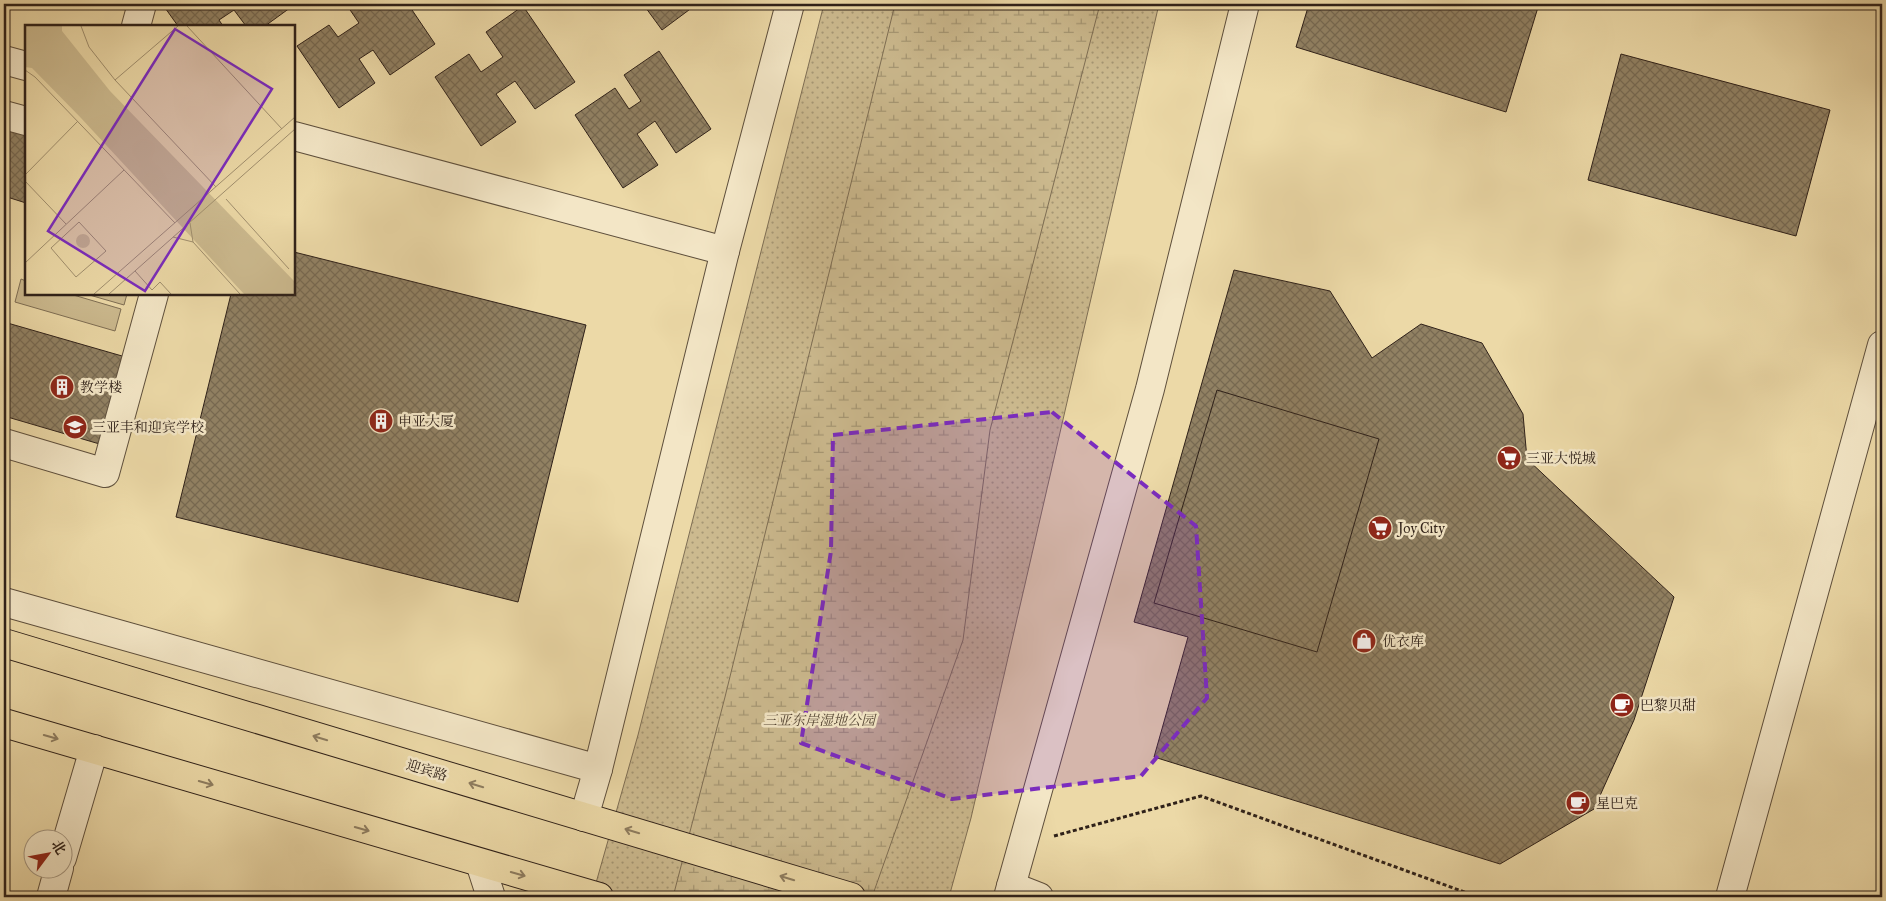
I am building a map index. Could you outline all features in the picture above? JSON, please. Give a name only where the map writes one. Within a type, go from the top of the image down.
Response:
[{"type":"highway","name":"迎宾路","points":[[4,644],[850,897]]},
{"type":"highway","points":[[4,723],[599,897]]},
{"type":"street","points":[[136,25],[142,4]]},
{"type":"street","points":[[584,817],[598,770],[726,251],[790,4]]},
{"type":"street","points":[[1039,897],[1010,892],[1150,389],[1245,4]]},
{"type":"street","points":[[4,60],[25,66]]},
{"type":"street","points":[[4,115],[25,121]]},
{"type":"street","points":[[295,136],[726,251]]},
{"type":"street","points":[[4,443],[105,473],[154,295]]},
{"type":"street","points":[[1730,897],[1882,345]]},
{"type":"street","points":[[4,602],[598,770]]},
{"type":"street","points":[[71,828],[94,749]]},
{"type":"street","points":[[480,863],[491,897]]},
{"type":"street","points":[[51,897],[56,878]]},
{"type":"path","points":[[1022,844],[1201,796],[1478,897]]},
{"type":"highlighted area","points":[[1052,412],[1196,526],[1207,698],[1141,776],[952,799],[801,743],[831,551],[833,435]]},
{"type":"green space","name":"三亚东岸湿地公园","points":[[824,4],[1159,4],[971,818],[949,897],[592,897],[638,735]]},
{"type":"green space","points":[[895,4],[1100,4],[990,430],[963,640],[872,897],[673,897],[725,697]]},
{"type":"green space","points":[[21,279],[25,281],[25,295],[73,295],[121,309],[115,331],[15,302]]},
{"type":"green space","points":[[89,295],[127,295],[124,305]]},
{"type":"building","points":[[346,4],[408,4],[435,44],[390,75],[373,50],[359,59],[375,83],[339,108],[297,46],[329,25],[338,37],[359,23]]},
{"type":"building","points":[[643,4],[697,4],[662,30]]},
{"type":"building","points":[[1309,4],[1539,4],[1506,112],[1296,47]]},
{"type":"building","points":[[163,5],[294,5],[266,25],[245,25],[234,10],[219,20],[222,25],[177,25]]},
{"type":"building","points":[[523,6],[575,82],[535,109],[515,81],[496,94],[516,122],[481,146],[435,77],[469,54],[481,72],[503,57],[486,32]]},
{"type":"building","points":[[659,51],[711,129],[676,153],[655,121],[637,134],[658,165],[623,188],[575,115],[615,88],[629,109],[641,101],[624,75]]},
{"type":"building","points":[[1621,54],[1830,110],[1796,236],[1588,180]]},
{"type":"building","points":[[4,122],[25,128],[25,203],[4,196]]},
{"type":"building","name":"申亚大厦","points":[[295,252],[586,325],[518,602],[176,517],[231,295],[295,295]]},
{"type":"building","name":"Joy City","points":[[1234,270],[1330,291],[1372,358],[1421,324],[1482,343],[1523,414],[1527,459],[1674,597],[1634,720],[1594,809],[1500,864],[1154,757],[1188,637],[1134,622]]},
{"type":"building","name":"教学楼","points":[[4,322],[129,358],[103,445],[4,416]]},
{"type":"building","points":[[1217,390],[1379,439],[1317,652],[1154,603]]},
{"type":"place","name":"教学楼","points":[[62,387]]},
{"type":"place","name":"申亚大厦","points":[[381,421]]},
{"type":"place","name":"三亚丰和迎宾学校","points":[[75,427]]},
{"type":"place","name":"三亚大悦城","points":[[1509,458]]},
{"type":"place","name":"Joy City","points":[[1380,528]]},
{"type":"place","name":"优衣库","points":[[1364,641]]},
{"type":"place","name":"巴黎贝甜","points":[[1622,705]]},
{"type":"place","name":"星巴克","points":[[1578,803]]}]
